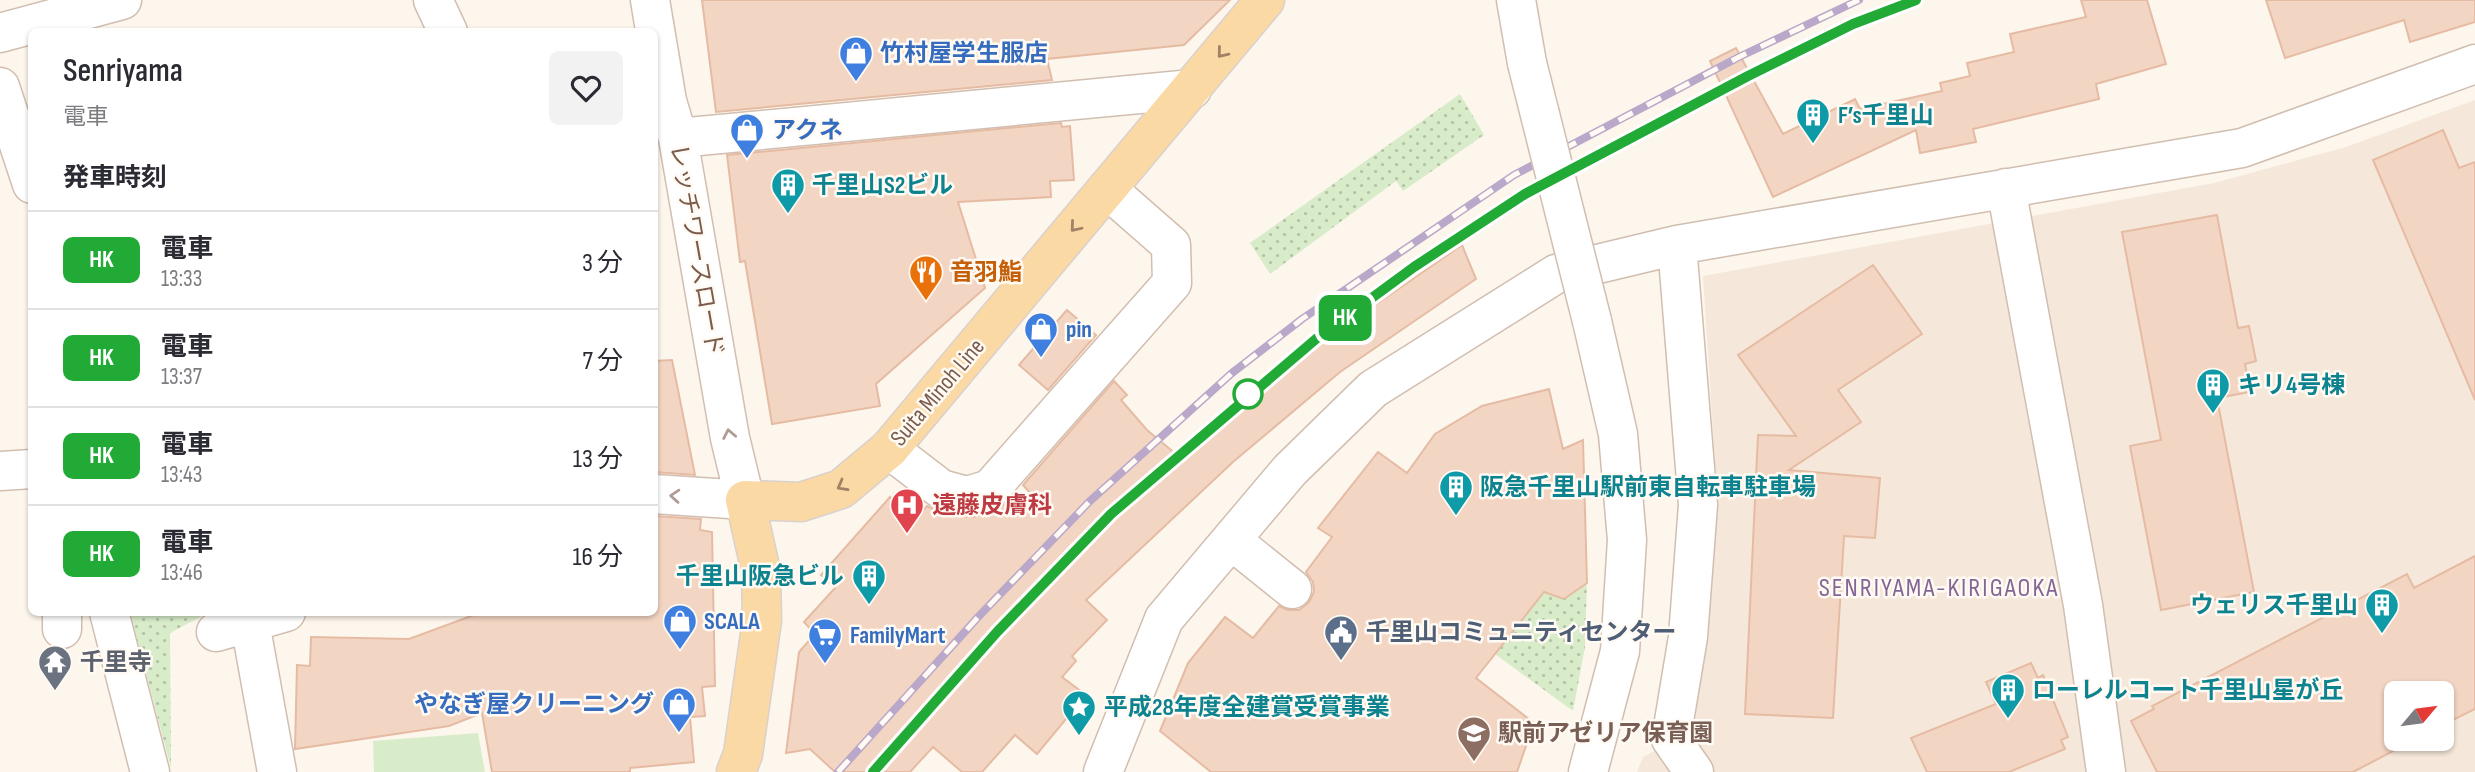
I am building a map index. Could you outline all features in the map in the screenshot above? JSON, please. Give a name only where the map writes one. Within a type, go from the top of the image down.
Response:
[{"type":"main road","name":"Suita Minoh Line","points":[[745,500],[801,502],[841,489],[889,449],[1265,0]]},
{"type":"main road","points":[[736,772],[743,754],[762,620],[761,572],[745,500]]},
{"type":"street","points":[[0,33],[122,0]]},
{"type":"street","points":[[433,0],[446,28]]},
{"type":"street","name":"レッチワースロード","points":[[650,0],[653,28]]},
{"type":"street","points":[[1516,0],[1527,63],[1618,433],[1627,540],[1620,651],[1588,772]]},
{"type":"street","points":[[1103,772],[1164,619],[1290,470],[1373,389],[1556,274],[1677,246],[2242,148],[2475,64]]},
{"type":"street","name":"レッチワースロード","points":[[658,74],[661,102],[678,138],[730,438],[745,500]]},
{"type":"street","points":[[0,87],[28,172]]},
{"type":"street","points":[[678,138],[1192,89]]},
{"type":"street","points":[[2006,188],[2083,605],[2106,772]]},
{"type":"street","points":[[889,449],[941,489],[967,496],[990,489],[1172,283],[1171,245],[1107,189]]},
{"type":"street","points":[[1677,246],[1698,505],[1688,637],[1671,739],[1694,772]]},
{"type":"street","points":[[0,471],[28,468]]},
{"type":"street","points":[[658,495],[745,500]]},
{"type":"street","points":[[1231,540],[1292,589]]},
{"type":"street","points":[[110,616],[150,772]]},
{"type":"street","points":[[273,616],[233,628],[277,772]]},
{"type":"shaded area","points":[[2475,100],[2475,772],[1637,772],[1643,757],[1694,730],[1718,510],[1703,276],[2214,183],[2346,147]]},
{"type":"green space","points":[[1460,94],[1484,135],[1403,191],[1396,181],[1270,274],[1250,243]]},
{"type":"green space","points":[[1587,583],[1585,647],[1573,711],[1495,654],[1544,592],[1564,599]]},
{"type":"green space","points":[[131,616],[202,616],[170,633],[171,768]]},
{"type":"green space","points":[[478,733],[485,772],[374,772],[373,741]]},
{"type":"building","points":[[702,0],[1230,0],[1184,45],[1047,59],[1052,80],[716,112]]},
{"type":"building","points":[[2081,0],[2147,0],[2166,64],[2096,84],[2099,99],[1973,129],[1976,142],[1920,153],[1916,130],[1773,197],[1710,61],[1736,48],[1783,134],[1855,99],[1860,109],[1942,91],[1940,83],[1970,76],[1967,63],[2014,52],[2010,34],[2086,17]]},
{"type":"building","points":[[2266,0],[2475,0],[2475,22],[2410,42],[2404,20],[2285,58]]},
{"type":"building","points":[[1061,123],[1062,127],[1070,126],[1074,180],[1050,181],[1051,197],[958,202],[985,288],[876,384],[880,406],[772,424],[745,261],[740,262],[727,155]]},
{"type":"building","points":[[2443,130],[2459,168],[2475,162],[2475,400],[2373,160]]},
{"type":"building","name":"キリ4号棟","points":[[2217,215],[2238,328],[2249,326],[2256,361],[2245,364],[2250,392],[2217,398],[2254,592],[2161,610],[2130,446],[2161,440],[2122,232]]},
{"type":"building","points":[[1462,245],[1476,279],[1340,372],[1233,462],[1086,600],[1107,620],[1072,656],[1076,661],[1062,677],[1086,695],[1037,754],[1015,735],[982,772],[962,772],[933,747],[910,772],[835,772],[810,749],[786,753],[799,652],[815,634],[804,622],[835,588],[821,575],[890,497],[914,520],[927,506],[945,515],[973,517],[997,510],[1011,499],[1031,494],[1023,485],[1114,381],[1127,395],[1121,400],[1147,430],[1183,460],[1320,343]]},
{"type":"building","points":[[1873,265],[1922,334],[1838,390],[1861,422],[1789,470],[1880,478],[1875,538],[1844,536],[1833,718],[1745,714],[1758,435],[1796,436],[1738,355]]},
{"type":"building","points":[[1067,310],[1096,335],[1048,390],[1019,365]]},
{"type":"building","points":[[672,360],[695,475],[658,472],[658,361]]},
{"type":"building","points":[[1549,389],[1563,449],[1583,440],[1587,583],[1564,599],[1544,592],[1476,678],[1534,723],[1517,772],[1211,772],[1160,731],[1188,663],[1225,617],[1253,638],[1279,606],[1288,610],[1299,610],[1309,602],[1314,592],[1313,582],[1306,572],[1332,537],[1318,528],[1378,452],[1407,473],[1435,434],[1482,406]]},
{"type":"building","points":[[658,516],[701,519],[700,530],[712,532],[715,686],[702,687],[705,716],[690,717],[694,762],[630,768],[630,772],[492,772],[482,713],[449,726],[295,749],[297,665],[310,666],[311,637],[409,639],[471,616],[658,616]]},
{"type":"building","name":"ウェリス千里山","points":[[2475,556],[2475,709],[2454,720],[2454,681],[2384,681],[2384,751],[2393,751],[2353,772],[2157,772],[2131,721],[2154,709],[2152,706],[2407,574],[2414,588]]},
{"type":"building","name":"ローレルコート千里山星が丘","points":[[2031,663],[2038,678],[2043,675],[2068,737],[2061,740],[2065,749],[2009,772],[1927,772],[1911,738],[1996,704],[1986,682]]},
{"type":"railway","points":[[838,772],[980,615],[1090,501],[1232,373],[1302,319],[1514,175],[1739,57],[1859,0]]},
{"type":"railway","points":[[873,772],[997,632],[1111,514],[1316,339],[1414,267],[1525,194],[1748,76],[1853,24],[1917,0]]},
{"type":"train","name":"HK","points":[[873,772],[997,632],[1111,514],[1247,395],[1316,339],[1414,267],[1525,194],[1748,76],[1853,24],[1916,0]]},
{"type":"place","name":"竹村屋学生服店","points":[[856,83]]},
{"type":"place","name":"F’s千里山","points":[[1813,145]]},
{"type":"place","name":"アクネ","points":[[747,160]]},
{"type":"place","name":"千里山S2ビル","points":[[788,215]]},
{"type":"place","name":"音羽鮨","points":[[926,302]]},
{"type":"place","name":"pin","points":[[1041,359]]},
{"type":"place","name":"キリ4号棟","points":[[2213,415]]},
{"type":"place","name":"阪急千里山駅前東自転車駐車場","points":[[1456,517]]},
{"type":"place","name":"遠藤皮膚科","points":[[907,535]]},
{"type":"place","name":"千里山阪急ビル","points":[[869,606]]},
{"type":"place","name":"ウェリス千里山","points":[[2382,635]]},
{"type":"place","name":"SCALA","points":[[680,651]]},
{"type":"place","name":"千里山コミュニティセンター","points":[[1341,662]]},
{"type":"place","name":"FamilyMart","points":[[825,665]]},
{"type":"place","name":"千里寺","points":[[55,692]]},
{"type":"place","name":"ローレルコート千里山星が丘","points":[[2008,720]]},
{"type":"place","name":"やなぎ屋クリーニング","points":[[679,734]]},
{"type":"place","name":"平成28年度全建賞受賞事業","points":[[1079,737]]},
{"type":"place","name":"駅前アゼリア保育園","points":[[1474,763]]},
{"type":"district","name":"SENRIYAMA-KIRIGAOKA","points":[[1939,587]]}]
